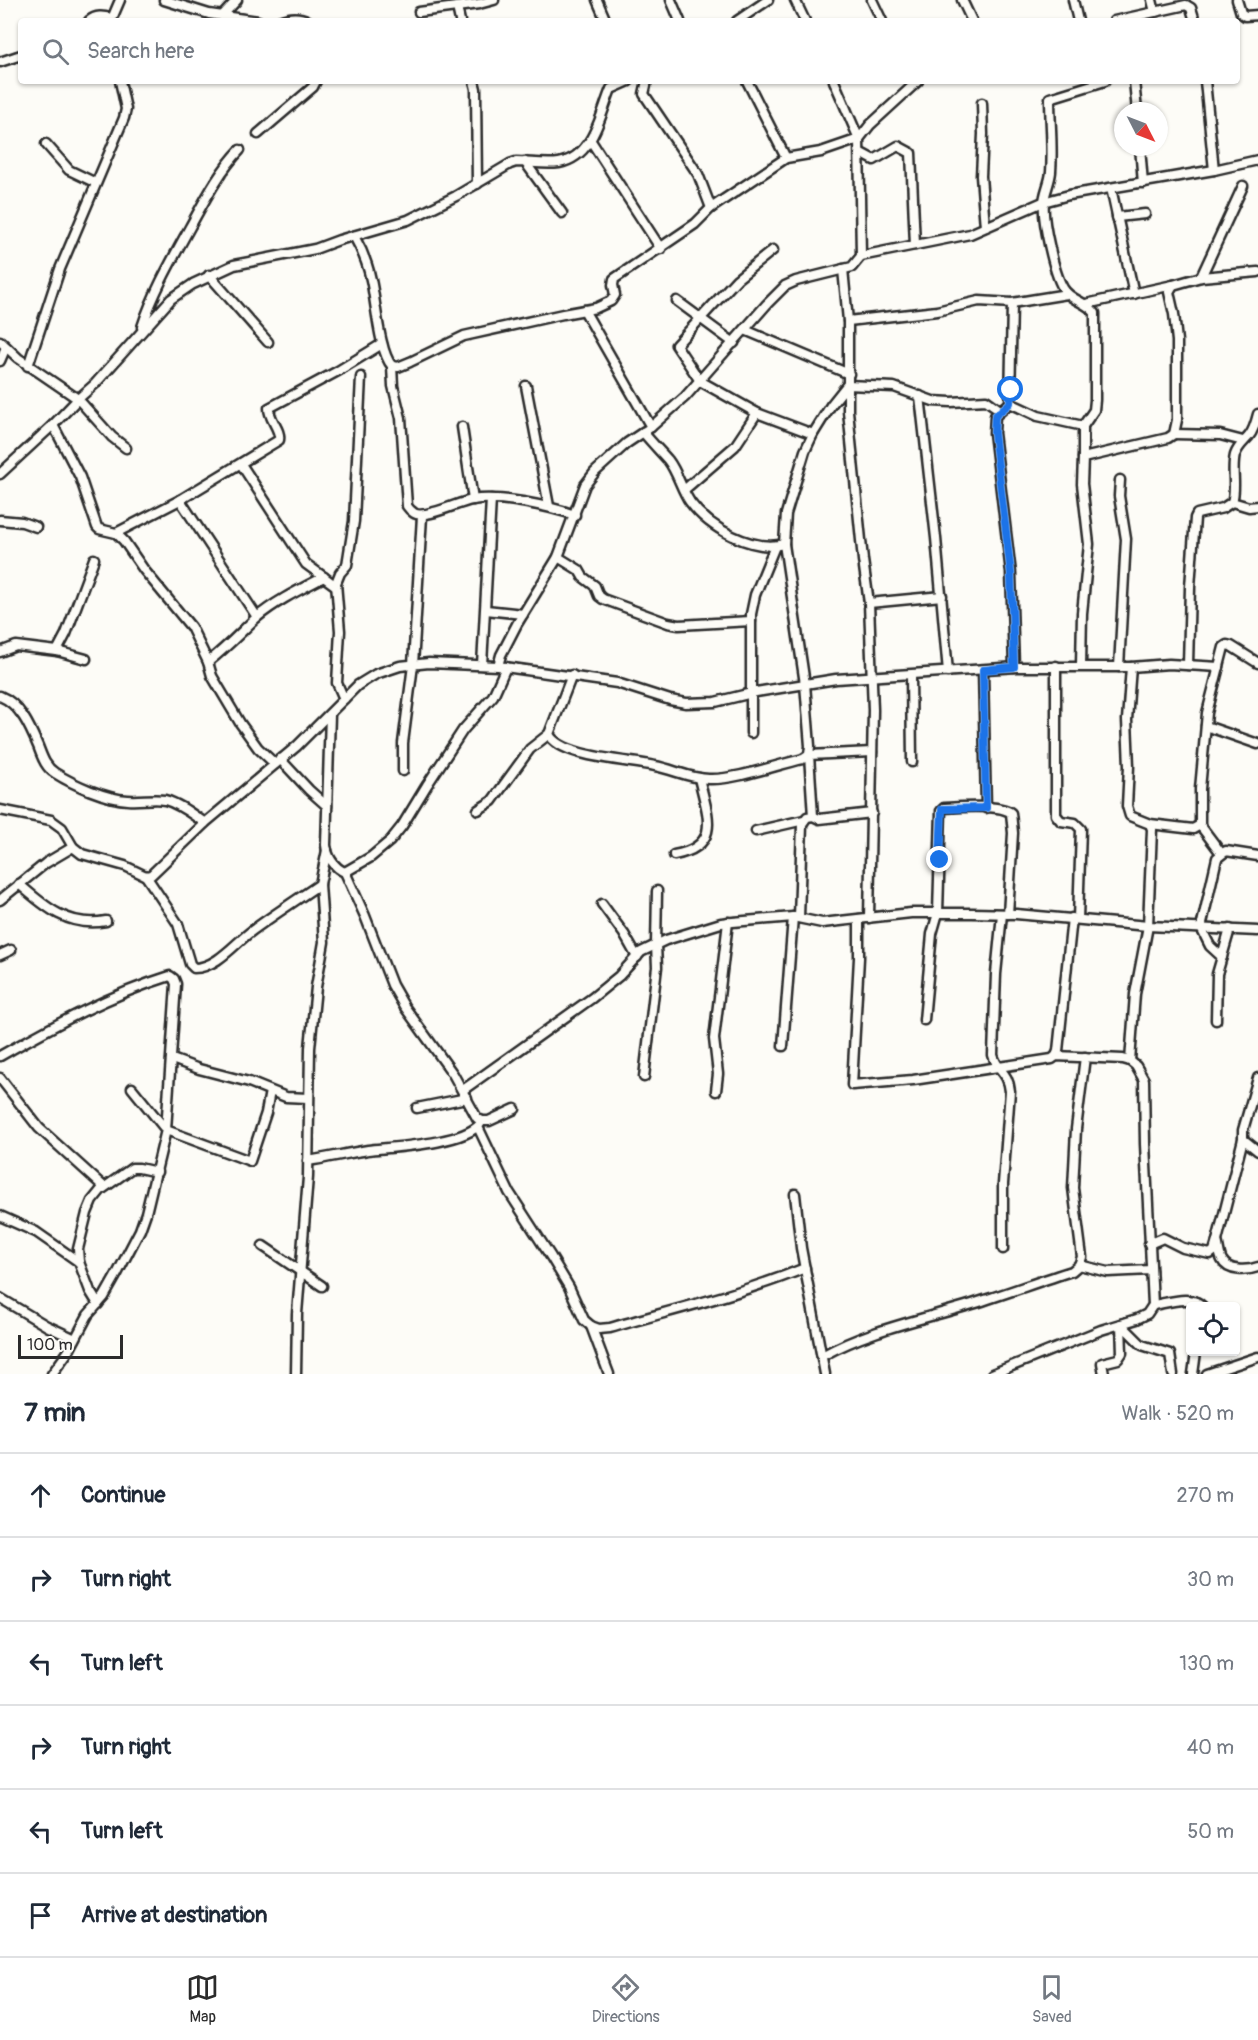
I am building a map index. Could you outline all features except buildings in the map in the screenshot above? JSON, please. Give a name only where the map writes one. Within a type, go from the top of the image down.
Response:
[{"type":"street","points":[[112,18],[120,0]]},
{"type":"street","points":[[164,0],[195,10],[236,18]]},
{"type":"street","points":[[222,16],[237,0]]},
{"type":"street","points":[[419,12],[494,0]]},
{"type":"street","points":[[597,0],[605,18]]},
{"type":"street","points":[[671,0],[679,18]]},
{"type":"street","points":[[741,18],[768,0]]},
{"type":"street","points":[[795,0],[804,18]]},
{"type":"street","points":[[872,0],[881,18]]},
{"type":"street","points":[[962,0],[971,18]]},
{"type":"street","points":[[1073,0],[1077,18]]},
{"type":"street","points":[[1152,0],[1155,12]]},
{"type":"street","points":[[1237,0],[1241,13],[1245,16],[1258,15]]},
{"type":"street","points":[[1135,18],[1188,2],[1194,18]]},
{"type":"street","points":[[457,7],[459,18]]},
{"type":"street","points":[[286,18],[303,18]]},
{"type":"street","points":[[0,62],[18,56]]},
{"type":"street","points":[[28,366],[60,269],[124,118],[126,109],[121,84]]},
{"type":"street","points":[[258,134],[314,84]]},
{"type":"street","points":[[475,84],[477,184]]},
{"type":"street","points":[[646,84],[644,94],[698,174],[711,208]]},
{"type":"street","points":[[749,84],[786,158]]},
{"type":"street","points":[[835,84],[860,139],[861,256]]},
{"type":"street","points":[[354,236],[367,263],[387,361],[392,366],[398,367],[464,336],[597,308],[611,301],[615,295],[614,279],[661,249],[695,224],[711,208],[786,158],[821,152],[860,139],[870,125],[915,84]]},
{"type":"street","points":[[1081,666],[1082,613],[1089,544],[1082,484],[1082,435],[1083,426],[1094,410],[1095,313],[1062,288],[1054,262],[1043,202],[1049,188],[1051,171],[1050,98],[1095,84]]},
{"type":"street","points":[[1134,84],[1136,102]]},
{"type":"street","points":[[1205,84],[1214,170]]},
{"type":"street","points":[[0,474],[95,384],[171,299],[209,276],[234,265],[300,253],[408,220],[431,210],[510,164],[525,162],[556,164],[567,161],[591,141],[609,85]]},
{"type":"street","points":[[982,103],[981,176],[985,227]]},
{"type":"street","points":[[591,141],[661,249]]},
{"type":"street","points":[[46,144],[69,170],[96,183]]},
{"type":"street","points":[[861,153],[874,160],[898,146],[911,153],[915,245]]},
{"type":"street","points":[[141,331],[160,284],[212,187],[240,150]]},
{"type":"street","points":[[1141,156],[1143,183]]},
{"type":"street","points":[[327,850],[340,871],[345,872],[370,857],[390,841],[409,818],[427,784],[463,730],[494,696],[502,666],[501,655],[558,557],[585,485],[595,472],[627,443],[647,430],[700,381],[785,286],[796,281],[852,267],[861,256],[970,234],[1043,202],[1069,195],[1214,170],[1258,160]]},
{"type":"street","points":[[525,162],[562,213]]},
{"type":"street","points":[[1201,277],[1243,186]]},
{"type":"street","points":[[1112,188],[1134,294]]},
{"type":"street","points":[[1117,217],[1145,214]]},
{"type":"street","points":[[773,250],[737,279],[676,345],[700,381],[757,414],[813,434]]},
{"type":"street","points":[[843,269],[848,321],[848,411],[862,560],[869,603],[872,677],[869,918]]},
{"type":"street","points":[[1086,304],[1201,277],[1258,272]]},
{"type":"street","points":[[209,276],[268,342]]},
{"type":"street","points":[[1173,285],[1169,292],[1177,341],[1177,420],[1174,434]]},
{"type":"street","points":[[848,321],[937,311],[979,301],[1012,303],[1067,294]]},
{"type":"street","points":[[677,301],[734,343]]},
{"type":"street","points":[[1010,403],[1012,303]]},
{"type":"street","points":[[584,310],[647,430],[670,462],[690,501],[705,518],[721,529],[745,540],[779,545]]},
{"type":"street","points":[[744,330],[849,374]]},
{"type":"street","points":[[3,344],[28,366],[78,399],[112,437],[126,448]]},
{"type":"street","points":[[0,361],[3,344]]},
{"type":"street","points":[[53,425],[80,477],[97,527],[116,533],[180,500],[279,440],[280,434],[269,413],[269,408],[338,371],[382,344]]},
{"type":"street","points":[[392,366],[393,386],[401,418],[407,506],[414,513],[422,516],[472,500],[491,499],[549,506],[575,515]]},
{"type":"street","points":[[344,699],[337,683],[340,631],[336,586],[340,573],[348,561],[354,521],[361,376]]},
{"type":"street","points":[[847,385],[894,387],[933,401],[986,400],[1000,410]]},
{"type":"street","points":[[751,733],[751,621],[755,595],[779,545],[799,468],[813,434],[847,385]]},
{"type":"street","points":[[526,386],[549,506]]},
{"type":"street","points":[[920,396],[948,672]]},
{"type":"street","points":[[1010,403],[1038,416],[1083,426]]},
{"type":"street","points":[[1010,403],[995,416],[994,433],[1011,573],[1014,667]]},
{"type":"street","points":[[684,490],[735,446],[757,414]]},
{"type":"street","points":[[1188,665],[1195,519],[1197,514],[1223,508],[1232,502],[1235,493],[1235,457],[1240,445],[1249,435],[1258,414]]},
{"type":"street","points":[[462,427],[472,500]]},
{"type":"street","points":[[1083,458],[1168,438],[1174,434],[1220,435],[1243,441]]},
{"type":"street","points":[[241,464],[306,564],[336,586]]},
{"type":"street","points":[[1119,667],[1126,539],[1119,496],[1120,480]]},
{"type":"street","points":[[482,665],[491,499]]},
{"type":"street","points":[[180,500],[258,617]]},
{"type":"street","points":[[1232,502],[1249,507],[1258,506]]},
{"type":"street","points":[[403,771],[403,743],[413,665],[422,516]]},
{"type":"street","points":[[0,520],[22,522],[36,527]]},
{"type":"street","points":[[116,533],[191,627],[208,662],[212,676],[258,748],[327,806]]},
{"type":"street","points":[[779,545],[805,684],[813,816]]},
{"type":"street","points":[[558,557],[579,570],[583,578],[595,586],[599,596],[603,599],[668,623],[679,625],[751,621]]},
{"type":"street","points":[[57,651],[66,634],[94,559]]},
{"type":"street","points":[[208,662],[258,617],[290,595],[324,577]]},
{"type":"street","points":[[869,603],[942,596]]},
{"type":"street","points":[[486,610],[523,614]]},
{"type":"street","points":[[1221,853],[1200,825],[1200,789],[1207,713],[1224,647],[1227,645],[1240,651],[1258,663]]},
{"type":"street","points":[[0,652],[16,646],[57,651],[86,659]]},
{"type":"street","points":[[146,876],[151,875],[205,823],[297,746],[358,685],[376,674],[400,666],[429,663],[502,666],[572,675],[617,683],[686,703],[715,702],[752,693],[836,679],[1014,667],[1131,667],[1169,664],[1219,667]]},
{"type":"street","points":[[1056,666],[1056,815],[1061,821],[1075,823],[1081,829],[1075,919],[1056,1056]]},
{"type":"street","points":[[1131,667],[1127,706],[1129,766],[1127,806],[1130,816],[1150,824],[1193,829],[1200,825]]},
{"type":"street","points":[[983,670],[986,808]]},
{"type":"street","points":[[478,810],[492,801],[530,749],[549,734],[572,675]]},
{"type":"street","points":[[911,675],[912,762]]},
{"type":"street","points":[[0,696],[13,703],[19,710],[42,757],[51,770],[57,774],[80,787],[125,800],[164,800],[182,807],[205,823]]},
{"type":"street","points":[[296,1374],[297,1314],[308,1161],[310,1048],[316,987],[324,951],[320,884],[327,850],[330,714]]},
{"type":"street","points":[[1206,726],[1258,744]]},
{"type":"street","points":[[549,734],[553,740],[572,750],[596,757],[655,765],[706,780],[721,779],[802,759],[809,755],[872,752]]},
{"type":"street","points":[[674,855],[689,852],[704,842],[706,836],[708,822],[699,778]]},
{"type":"street","points":[[924,1020],[930,954],[938,913],[941,810],[946,807],[1006,809],[1011,813],[1013,819],[1005,914],[996,974],[993,1055],[995,1063],[1009,1079],[1010,1091],[1002,1192],[1003,1249]]},
{"type":"street","points":[[0,810],[51,820],[62,828],[73,847],[82,854],[125,866],[146,876],[178,924],[190,964],[194,968],[201,968],[216,960],[251,931],[320,884]]},
{"type":"street","points":[[756,831],[813,816],[819,819],[872,813]]},
{"type":"street","points":[[783,1046],[804,820]]},
{"type":"street","points":[[1130,1061],[1135,994],[1148,926],[1152,829],[1150,824]]},
{"type":"street","points":[[0,900],[46,863],[73,847]]},
{"type":"street","points":[[1222,957],[1210,946],[1201,928],[1217,858],[1226,851],[1258,855]]},
{"type":"street","points":[[345,872],[392,985],[465,1094],[509,1192],[569,1287],[584,1320],[599,1329],[610,1328],[764,1285],[805,1268]]},
{"type":"street","points":[[19,884],[45,908],[68,919],[93,923],[106,921]]},
{"type":"street","points":[[644,1077],[657,968],[657,891]]},
{"type":"street","points":[[602,904],[624,934],[637,957]]},
{"type":"street","points":[[417,1108],[465,1094],[592,998],[619,976],[637,957],[656,945],[728,922],[796,917],[822,923],[911,913],[1005,914],[1148,926],[1258,931]]},
{"type":"street","points":[[859,919],[852,1085],[913,1080],[999,1068],[1052,1059],[1056,1056],[1130,1061],[1136,1066],[1144,1080],[1144,1144],[1153,1305],[1147,1314],[992,1374]]},
{"type":"street","points":[[716,1091],[718,1074],[714,1039],[728,922]]},
{"type":"street","points":[[1216,1020],[1217,974],[1230,929]]},
{"type":"street","points":[[0,955],[11,950]]},
{"type":"street","points":[[1,1056],[65,1019],[128,990],[170,976],[174,979],[176,984],[166,1130],[157,1172],[140,1230],[117,1274],[98,1304],[88,1315],[65,1358],[52,1374]]},
{"type":"street","points":[[822,1356],[852,1341],[889,1327],[988,1299],[1072,1271],[1079,1265],[1082,1257],[1073,1188],[1076,1129],[1085,1057]]},
{"type":"street","points":[[172,1059],[199,1069],[249,1082],[286,1097],[308,1098]]},
{"type":"street","points":[[0,1078],[39,1128],[104,1187]]},
{"type":"street","points":[[1149,1244],[1163,1238],[1183,1248],[1210,1254],[1214,1251],[1258,1078]]},
{"type":"street","points":[[132,1088],[166,1130],[250,1161],[266,1113],[270,1090]]},
{"type":"street","points":[[308,1161],[367,1150],[438,1141],[468,1134],[480,1124],[515,1108]]},
{"type":"street","points":[[1243,1139],[1258,1150]]},
{"type":"street","points":[[98,1304],[90,1291],[79,1262],[78,1249],[92,1201],[104,1187],[132,1168],[157,1172]]},
{"type":"street","points":[[795,1194],[805,1268],[825,1374]]},
{"type":"street","points":[[0,1216],[36,1232],[79,1262]]},
{"type":"street","points":[[1217,1241],[1220,1258],[1224,1264],[1240,1270],[1258,1267]]},
{"type":"street","points":[[263,1246],[322,1286]]},
{"type":"street","points":[[1079,1265],[1108,1272],[1151,1270]]},
{"type":"street","points":[[0,1298],[47,1326],[75,1339]]},
{"type":"street","points":[[1153,1305],[1190,1300],[1198,1302]]},
{"type":"street","points":[[1104,1374],[1102,1363],[1118,1359],[1122,1353],[1121,1324]]},
{"type":"street","points":[[1121,1324],[1142,1345],[1170,1354],[1173,1374]]},
{"type":"street","points":[[591,1326],[609,1374]]},
{"type":"street","points":[[1193,1374],[1195,1356]]},
{"type":"street","points":[[1207,1374],[1258,1357]]},
{"type":"street","points":[[1238,1363],[1240,1374]]},
{"type":"route","points":[[940,860],[941,810],[946,807],[986,808],[983,670],[1014,667],[1011,573],[994,433],[995,416],[1010,403],[1011,390]]}]
